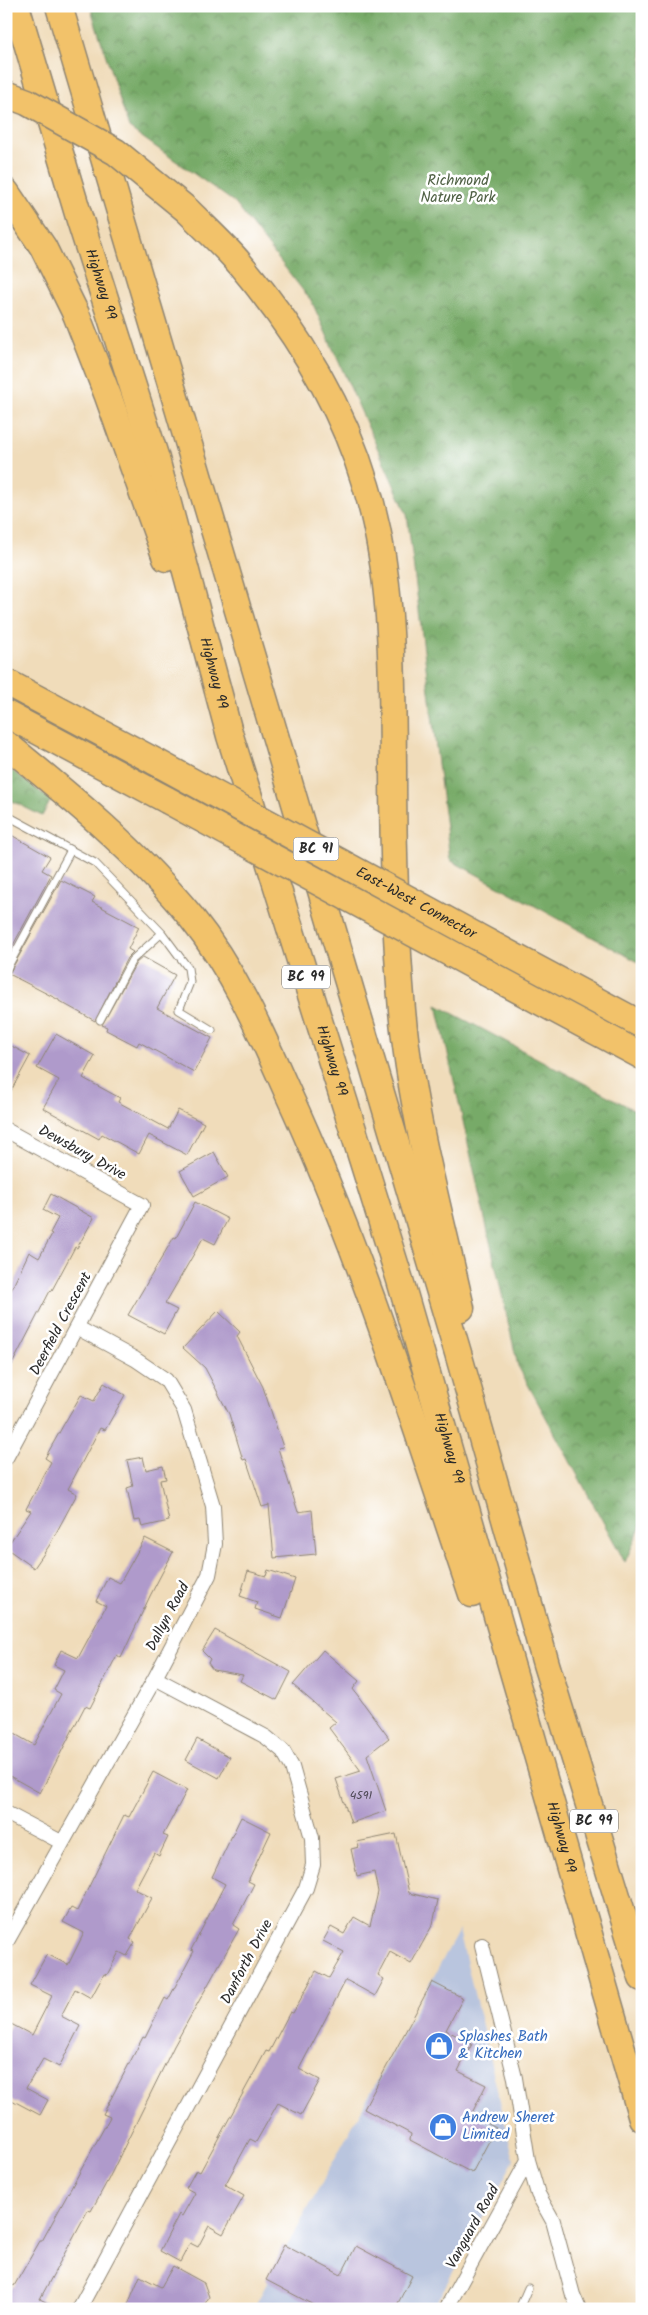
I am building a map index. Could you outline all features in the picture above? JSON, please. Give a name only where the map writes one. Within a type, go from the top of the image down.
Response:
[{"type":"highway","name":"Highway 99","points":[[16,6],[79,217],[156,459],[230,736],[400,1280],[591,1949],[642,2118]]},
{"type":"highway","name":"BC 99","points":[[59,6],[458,1352],[546,1664],[642,1978]]},
{"type":"highway","points":[[6,94],[27,102],[116,152],[187,210],[238,262],[280,315],[316,372],[343,426],[366,486],[378,535],[392,643],[393,828],[399,966],[410,1077],[461,1307],[546,1664]]},
{"type":"highway","points":[[6,192],[43,247],[76,314],[108,396],[230,736]]},
{"type":"highway","points":[[6,667],[107,736]]},
{"type":"highway","name":"East-West Connector","points":[[6,682],[642,1025]]},
{"type":"highway","name":"East-West Connector","points":[[6,714],[642,1056]]},
{"type":"highway","points":[[6,744],[74,799],[138,860],[192,918],[242,994],[302,1123],[365,1278],[591,1949]]},
{"type":"street","name":"Dewsbury Drive","points":[[6,1130],[142,1205]]},
{"type":"street","name":"Deerfield Crescent","points":[[6,1458],[78,1328],[142,1205]]},
{"type":"street","name":"Dallyn Road","points":[[6,1943],[61,1842],[155,1678],[209,1574],[215,1544],[213,1506],[184,1410],[166,1380],[136,1358],[78,1328]]},
{"type":"street","name":"Danforth Drive","points":[[79,2309],[306,1888],[313,1865],[312,1838],[292,1767],[283,1751],[266,1736],[155,1678]]},
{"type":"street","points":[[6,1813],[61,1842]]},
{"type":"street","points":[[482,1945],[515,2078],[528,2160],[538,2194],[553,2221],[573,2295],[579,2309]]},
{"type":"street","name":"Vanguard Road","points":[[446,2309],[528,2160]]},
{"type":"lane","points":[[6,815],[95,863],[162,933],[188,968],[190,982],[179,1010],[212,1030]]},
{"type":"lane","points":[[6,970],[71,850]]},
{"type":"lane","points":[[100,1020],[132,960],[162,933]]},
{"type":"lane","points":[[519,2309],[528,2288]]},
{"type":"shaded area","points":[[459,1930],[514,2160],[433,2309],[253,2309]]},
{"type":"green space","name":"Richmond Nature Park","points":[[90,6],[642,6],[642,964],[450,860],[407,514],[312,302],[234,202],[129,128]]},
{"type":"green space","points":[[6,766],[51,800],[42,816],[6,798]]},
{"type":"green space","points":[[437,1005],[642,1114],[642,1524],[625,1562],[518,1366]]},
{"type":"building","points":[[6,832],[50,857],[42,870],[51,875],[6,958]]},
{"type":"building","points":[[61,880],[95,897],[92,902],[139,927],[128,949],[133,952],[127,958],[95,1021],[9,974]]},
{"type":"building","points":[[143,957],[175,975],[157,1008],[212,1038],[194,1072],[139,1042],[137,1046],[106,1030],[107,1027],[102,1025],[136,963]]},
{"type":"building","points":[[56,1034],[95,1056],[83,1078],[120,1098],[118,1102],[168,1129],[178,1110],[204,1123],[187,1155],[149,1135],[139,1154],[102,1134],[99,1139],[43,1108],[59,1080],[37,1068]]},
{"type":"building","points":[[6,1043],[30,1056],[6,1100]]},
{"type":"building","points":[[214,1152],[228,1177],[194,1196],[180,1171]]},
{"type":"building","points":[[51,1194],[94,1218],[50,1291],[6,1376],[6,1301],[29,1252],[39,1258],[52,1234],[50,1233],[58,1218],[43,1210]]},
{"type":"building","points":[[195,1202],[228,1219],[215,1244],[203,1238],[165,1304],[177,1310],[164,1334],[128,1315],[174,1237],[176,1238]]},
{"type":"building","points":[[218,1311],[240,1332],[237,1336],[263,1387],[283,1447],[278,1448],[298,1512],[312,1510],[316,1554],[274,1558],[269,1505],[262,1507],[246,1459],[243,1460],[229,1414],[205,1368],[183,1348]]},
{"type":"building","points":[[104,1383],[125,1395],[105,1430],[100,1428],[68,1489],[77,1494],[49,1546],[34,1568],[6,1548],[31,1511],[26,1509],[51,1462],[45,1458],[81,1395],[94,1401]]},
{"type":"building","points":[[143,1457],[146,1470],[163,1466],[166,1479],[160,1480],[169,1521],[142,1527],[140,1520],[134,1521],[127,1488],[133,1486],[127,1460]]},
{"type":"building","points":[[145,1538],[173,1552],[121,1658],[117,1655],[90,1708],[85,1706],[40,1793],[6,1774],[6,1729],[34,1745],[61,1694],[54,1690],[64,1670],[54,1665],[61,1650],[78,1658],[106,1606],[96,1601],[108,1577],[120,1583]]},
{"type":"building","points":[[268,1570],[295,1579],[282,1618],[255,1609],[257,1602],[240,1596],[248,1571],[266,1576]]},
{"type":"building","points":[[215,1630],[291,1672],[277,1700],[240,1681],[243,1675],[213,1670],[208,1663],[210,1659],[202,1651]]},
{"type":"building","points":[[323,1650],[359,1681],[353,1689],[389,1738],[367,1755],[386,1811],[351,1823],[336,1779],[361,1771],[329,1728],[336,1722],[293,1685]]},
{"type":"building","points":[[197,1739],[230,1757],[219,1778],[186,1760]]},
{"type":"building","points":[[153,1772],[187,1790],[163,1835],[168,1837],[159,1856],[154,1853],[135,1889],[152,1898],[130,1939],[135,1942],[127,1956],[119,1952],[107,1975],[104,1974],[91,1998],[75,1989],[61,2016],[80,2026],[59,2067],[43,2059],[26,2088],[48,2100],[40,2115],[6,2097],[6,2033],[11,2024],[32,2035],[52,1996],[30,1985],[47,1954],[68,1965],[84,1933],[63,1922],[71,1908],[77,1911],[124,1815],[129,1817]]},
{"type":"building","points":[[241,1817],[271,1832],[248,1881],[254,1884],[233,1925],[239,1929],[174,2046],[108,2180],[91,2211],[88,2210],[40,2299],[59,2309],[6,2309],[6,2298],[13,2285],[40,2241],[42,2241],[110,2117],[103,2114],[143,2037],[145,2038],[165,1998],[168,2000],[194,1951],[191,1950],[225,1884],[212,1877]]},
{"type":"building","points":[[396,1834],[409,1893],[438,1900],[433,1924],[411,1964],[390,1952],[378,1975],[384,1979],[375,1996],[346,1980],[299,2069],[320,2080],[301,2115],[278,2103],[256,2142],[250,2139],[225,2185],[244,2196],[223,2234],[209,2226],[198,2247],[190,2243],[180,2262],[160,2251],[179,2214],[182,2216],[195,2193],[186,2188],[196,2170],[200,2172],[266,2051],[269,2052],[290,2012],[293,2013],[316,1971],[329,1978],[344,1952],[323,1941],[331,1927],[344,1934],[354,1917],[370,1926],[378,1892],[374,1872],[357,1876],[351,1849],[359,1847],[357,1842]]},
{"type":"building","points":[[432,1982],[463,1998],[446,2030],[472,2044],[458,2071],[486,2085],[471,2115],[496,2128],[472,2173],[410,2140],[411,2134],[364,2109]]},
{"type":"building","points":[[284,2245],[341,2275],[356,2246],[412,2276],[395,2309],[321,2309],[266,2280]]},
{"type":"building","points":[[173,2266],[204,2283],[209,2297],[202,2309],[126,2309],[140,2276],[161,2287]]},
{"type":"place","name":"Splashes Bath & Kitchen","points":[[439,2046]]},
{"type":"place","name":"Andrew Sheret Limited","points":[[443,2127]]}]
